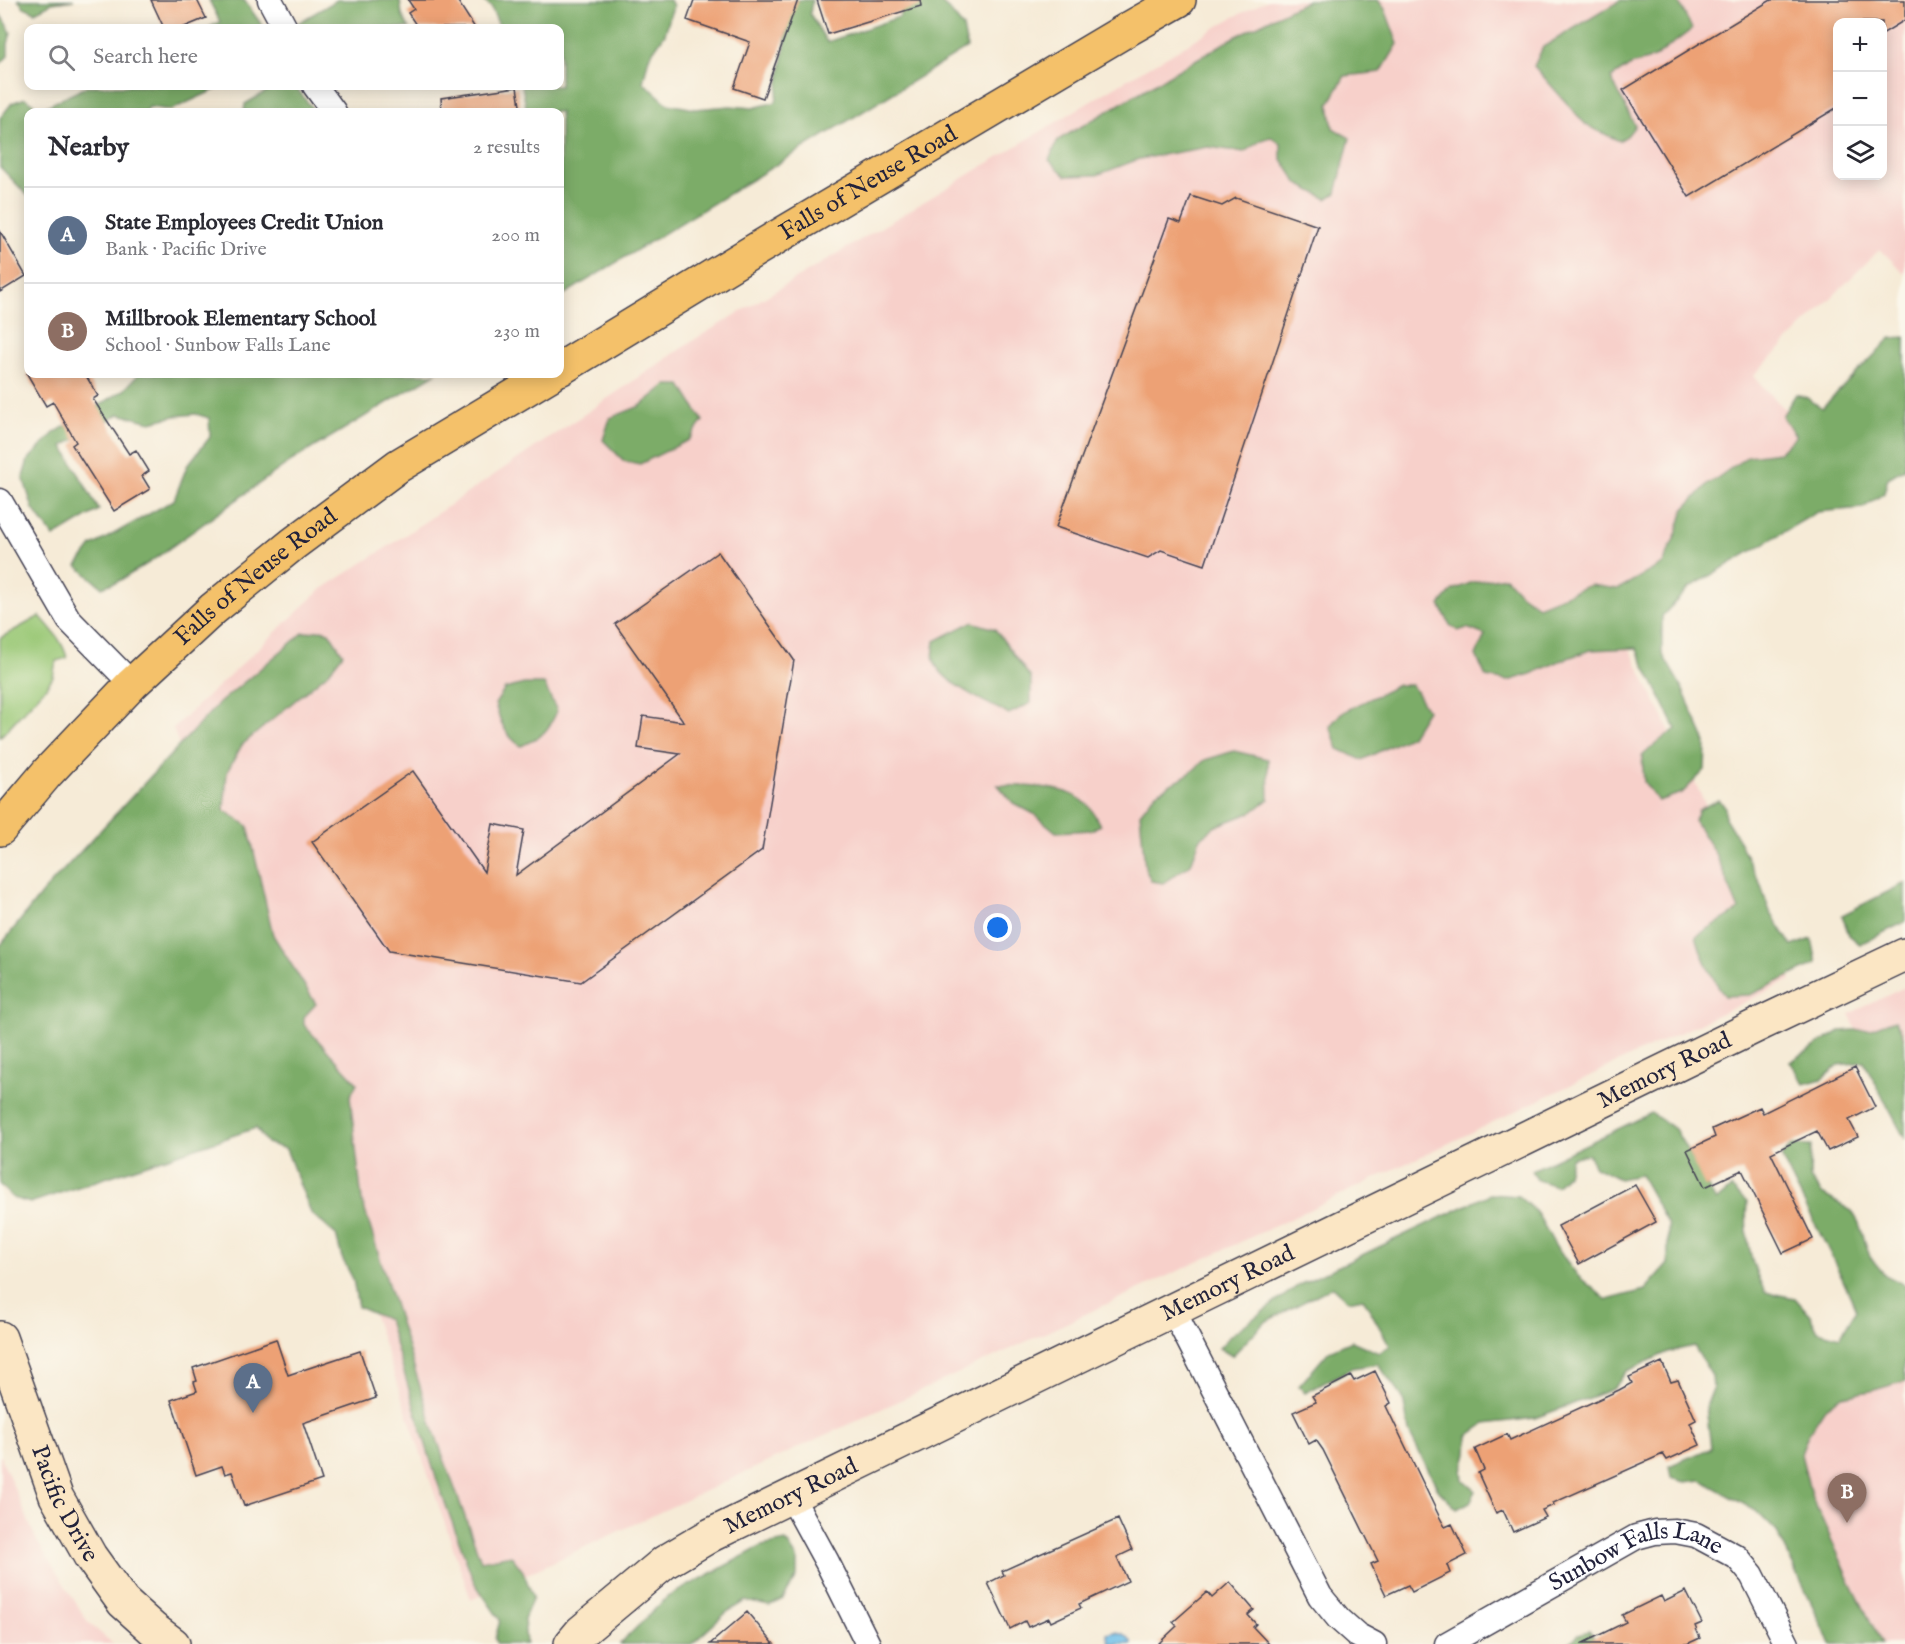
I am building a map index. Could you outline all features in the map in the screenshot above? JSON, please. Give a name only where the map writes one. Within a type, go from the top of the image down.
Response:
[{"type":"main road","name":"Falls of Neuse Road","points":[[564,367],[757,249],[1179,0]]},
{"type":"main road","name":"Falls of Neuse Road","points":[[0,829],[48,772],[132,684],[213,609],[293,544],[398,466],[544,378]]},
{"type":"street","points":[[270,0],[283,24]]},
{"type":"street","points":[[318,90],[331,108]]},
{"type":"street","points":[[0,501],[69,620],[132,684]]},
{"type":"street","name":"Memory Road","points":[[571,1644],[581,1632],[665,1562],[711,1535],[1743,1032],[1905,956]]},
{"type":"street","points":[[1173,1310],[1320,1596],[1357,1635],[1374,1644]]},
{"type":"street","name":"Pacific Drive","points":[[0,1338],[56,1497],[90,1556],[123,1602],[173,1644]]},
{"type":"street","points":[[791,1496],[868,1644]]},
{"type":"street","name":"Sunbow Falls Lane","points":[[1447,1644],[1636,1537],[1655,1532],[1675,1531],[1696,1534],[1737,1557],[1752,1575],[1787,1644]]},
{"type":"shaded area","points":[[1268,0],[1905,0],[1905,274],[1880,249],[1753,376],[1854,482],[1609,606],[1791,980],[1277,1225],[471,1600],[173,728],[322,589],[697,338],[1232,18]]},
{"type":"shaded area","points":[[1905,987],[1905,1128],[1849,1014]]},
{"type":"shaded area","points":[[1905,1315],[1905,1644],[1846,1644],[1731,1402]]},
{"type":"shaded area","points":[[0,1455],[37,1541],[88,1622],[113,1644],[0,1644]]},
{"type":"green space","points":[[18,0],[74,0],[52,3],[35,12],[24,7]]},
{"type":"green space","points":[[209,0],[244,0],[261,24],[216,24],[220,22]]},
{"type":"green space","points":[[337,0],[400,0],[402,15],[407,24],[299,24]]},
{"type":"green space","points":[[482,0],[670,0],[673,6],[665,34],[649,57],[643,82],[668,104],[695,109],[730,106],[753,108],[776,102],[792,0],[812,0],[810,14],[827,42],[899,17],[908,0],[938,0],[963,27],[967,48],[564,295],[564,108],[526,108],[523,90],[564,90],[564,24],[498,24],[491,7]]},
{"type":"green space","points":[[1308,0],[1378,0],[1385,9],[1398,44],[1381,72],[1345,76],[1329,104],[1333,128],[1350,138],[1336,193],[1327,199],[1298,184],[1281,158],[1281,144],[1271,137],[1244,152],[1208,147],[1139,159],[1097,175],[1066,176],[1049,160],[1058,140],[1233,38]]},
{"type":"green space","points":[[1621,0],[1678,0],[1692,29],[1654,58],[1631,65],[1611,78],[1635,126],[1627,136],[1619,141],[1586,125],[1534,66],[1543,47]]},
{"type":"green space","points":[[0,14],[11,32],[8,56],[0,64]]},
{"type":"green space","points":[[80,90],[214,90],[175,108],[43,108]]},
{"type":"green space","points":[[269,90],[298,90],[312,108],[244,108],[245,104]]},
{"type":"green space","points":[[25,98],[40,108],[24,108],[24,192],[0,167],[0,118],[12,103]]},
{"type":"green space","points":[[1905,337],[1905,468],[1888,478],[1884,493],[1863,508],[1817,512],[1689,588],[1662,616],[1662,653],[1682,688],[1706,743],[1705,770],[1682,793],[1658,801],[1644,782],[1642,756],[1676,729],[1636,648],[1591,650],[1508,681],[1486,677],[1476,655],[1485,635],[1467,628],[1458,631],[1450,625],[1440,605],[1453,590],[1473,582],[1505,577],[1521,594],[1538,606],[1590,585],[1618,589],[1663,564],[1684,510],[1706,486],[1748,456],[1780,452],[1796,436],[1782,416],[1796,394],[1822,408],[1891,338]]},
{"type":"green space","points":[[135,378],[428,378],[288,463],[150,562],[119,581],[102,587],[77,566],[92,546],[174,500],[187,466],[210,437],[209,418],[196,414],[151,422],[119,414],[63,446],[99,510],[54,537],[33,509],[23,477],[28,460],[54,433],[124,390]]},
{"type":"green space","points":[[666,385],[681,385],[703,421],[689,440],[640,464],[624,461],[603,440],[610,418],[640,406]]},
{"type":"green space","points":[[40,616],[60,641],[67,658],[56,661],[53,677],[46,687],[0,737],[0,638]]},
{"type":"green space","points":[[972,622],[995,629],[1031,678],[1031,703],[1009,714],[966,692],[938,668],[933,658],[935,641]]},
{"type":"green space","points":[[321,630],[329,632],[343,654],[329,672],[242,745],[227,772],[224,810],[248,826],[273,935],[316,1004],[304,1017],[304,1025],[357,1083],[350,1097],[362,1201],[434,1431],[481,1561],[511,1555],[523,1571],[533,1597],[524,1619],[526,1644],[497,1644],[495,1639],[500,1620],[474,1582],[436,1478],[388,1320],[358,1307],[353,1279],[342,1258],[336,1235],[311,1213],[286,1149],[267,1143],[256,1128],[30,1203],[13,1198],[0,1185],[0,946],[42,893],[218,704],[303,633]]},
{"type":"green space","points":[[524,684],[544,684],[557,711],[544,733],[521,746],[507,733],[495,704],[505,689]]},
{"type":"green space","points":[[1398,685],[1412,685],[1427,710],[1411,736],[1362,760],[1338,749],[1330,726],[1341,713]]},
{"type":"green space","points":[[1234,751],[1268,759],[1269,799],[1252,812],[1214,827],[1200,839],[1191,864],[1163,883],[1151,881],[1145,868],[1140,813],[1156,793],[1190,773],[1205,760]]},
{"type":"green space","points":[[998,785],[1045,788],[1068,793],[1088,805],[1100,825],[1092,830],[1056,832],[1034,814],[1013,803]]},
{"type":"green space","points":[[1718,800],[1725,806],[1725,818],[1760,883],[1770,912],[1792,946],[1812,939],[1817,963],[1750,995],[1725,996],[1708,968],[1696,936],[1739,910],[1716,855],[1694,820],[1698,810]]},
{"type":"green space","points":[[1905,883],[1905,922],[1860,944],[1849,935],[1842,915]]},
{"type":"green space","points":[[1895,1020],[1902,1032],[1904,1042],[1905,1139],[1864,1062],[1839,1065],[1822,1079],[1804,1084],[1790,1062],[1840,1031],[1871,1029]]},
{"type":"green space","points":[[1651,1113],[1675,1129],[1716,1201],[1731,1188],[1747,1202],[1746,1226],[1749,1248],[1755,1270],[1765,1292],[1795,1298],[1810,1315],[1818,1331],[1840,1337],[1856,1310],[1781,1156],[1792,1145],[1811,1146],[1810,1178],[1822,1194],[1852,1211],[1859,1223],[1870,1257],[1885,1275],[1905,1285],[1905,1381],[1871,1391],[1842,1396],[1825,1408],[1808,1434],[1801,1454],[1811,1495],[1882,1644],[1831,1644],[1777,1532],[1756,1511],[1701,1480],[1685,1482],[1671,1478],[1669,1466],[1711,1448],[1706,1406],[1713,1389],[1712,1376],[1694,1346],[1668,1352],[1627,1371],[1613,1389],[1535,1418],[1485,1424],[1468,1436],[1467,1453],[1462,1471],[1463,1480],[1476,1491],[1470,1502],[1457,1509],[1439,1491],[1409,1432],[1403,1398],[1378,1364],[1352,1368],[1305,1393],[1299,1386],[1329,1351],[1352,1341],[1379,1353],[1390,1346],[1363,1298],[1348,1301],[1332,1287],[1265,1322],[1232,1356],[1219,1348],[1231,1335],[1299,1285],[1490,1194],[1518,1196],[1537,1213],[1556,1247],[1578,1276],[1607,1300],[1645,1290],[1668,1264],[1668,1225],[1640,1175],[1619,1179],[1595,1167],[1588,1154],[1571,1158],[1567,1175],[1556,1186],[1537,1180],[1532,1170]]},
{"type":"green space","points":[[786,1541],[797,1558],[797,1577],[783,1599],[770,1606],[745,1601],[727,1612],[692,1644],[620,1644],[667,1597],[762,1546]]},
{"type":"green space","points":[[1589,1631],[1598,1644],[1568,1644],[1579,1634]]},
{"type":"water","points":[[1115,1632],[1126,1635],[1132,1644],[1110,1644],[1107,1634]]},
{"type":"building","points":[[151,0],[197,0],[206,18],[192,24],[162,24]]},
{"type":"building","points":[[408,0],[457,0],[472,24],[415,24],[408,13],[414,9]]},
{"type":"building","points":[[694,0],[798,0],[763,98],[734,88],[750,42],[687,20]]},
{"type":"building","points":[[817,0],[920,0],[921,6],[828,34]]},
{"type":"building","points":[[1771,0],[1905,0],[1905,20],[1887,31],[1887,18],[1833,18],[1833,110],[1689,197],[1623,90]]},
{"type":"building","points":[[496,90],[517,90],[520,108],[442,108],[441,98]]},
{"type":"building","points":[[1191,196],[1222,206],[1236,198],[1318,226],[1205,565],[1161,550],[1148,558],[1056,527],[1169,219],[1181,223]]},
{"type":"building","points":[[0,231],[24,273],[24,277],[0,292]]},
{"type":"building","points":[[29,378],[87,378],[98,396],[93,399],[129,454],[136,450],[149,471],[142,476],[150,489],[114,511],[72,445],[76,442],[53,402],[46,406]]},
{"type":"building","points":[[718,552],[794,660],[762,850],[581,982],[389,951],[312,842],[413,771],[484,872],[493,824],[524,830],[516,875],[680,754],[638,748],[643,716],[684,722],[615,624]]},
{"type":"building","points":[[1855,1067],[1875,1107],[1849,1120],[1858,1137],[1828,1151],[1817,1131],[1771,1153],[1813,1239],[1783,1253],[1742,1170],[1705,1187],[1687,1150],[1715,1137],[1712,1129],[1760,1107],[1763,1113]]},
{"type":"building","points":[[1635,1185],[1656,1222],[1579,1264],[1558,1226]]},
{"type":"building","points":[[276,1339],[288,1375],[360,1351],[376,1398],[303,1423],[322,1480],[244,1506],[232,1472],[225,1474],[222,1466],[196,1475],[171,1400],[197,1391],[193,1368]]},
{"type":"building","points":[[1662,1362],[1671,1382],[1678,1380],[1696,1420],[1690,1423],[1700,1445],[1667,1460],[1663,1454],[1553,1503],[1554,1505],[1542,1510],[1546,1517],[1513,1532],[1503,1510],[1496,1513],[1478,1473],[1484,1470],[1475,1449],[1507,1434],[1510,1440],[1619,1390],[1632,1383],[1629,1377]]},
{"type":"building","points":[[1375,1371],[1391,1403],[1386,1406],[1439,1516],[1445,1527],[1452,1524],[1467,1555],[1447,1565],[1450,1573],[1412,1592],[1408,1585],[1386,1595],[1371,1564],[1378,1561],[1323,1450],[1316,1440],[1309,1444],[1293,1412],[1316,1402],[1312,1396],[1351,1376],[1354,1381]]},
{"type":"building","points":[[1118,1519],[1132,1550],[1117,1557],[1128,1581],[1079,1604],[1081,1608],[1051,1622],[1049,1618],[1028,1627],[1025,1621],[1010,1629],[988,1583],[1004,1575],[1002,1571]]},
{"type":"building","points":[[1230,1582],[1254,1610],[1248,1615],[1256,1624],[1253,1627],[1269,1644],[1158,1644],[1177,1626],[1173,1622],[1207,1592],[1212,1598]]},
{"type":"building","points":[[1686,1591],[1702,1623],[1695,1626],[1700,1638],[1687,1644],[1581,1644],[1626,1622],[1622,1615],[1661,1596],[1664,1602]]},
{"type":"building","points":[[747,1612],[774,1644],[710,1644]]},
{"type":"place","name":"State Employees Credit Union","points":[[253,1413]]},
{"type":"place","name":"Millbrook Elementary School","points":[[1847,1523]]}]
